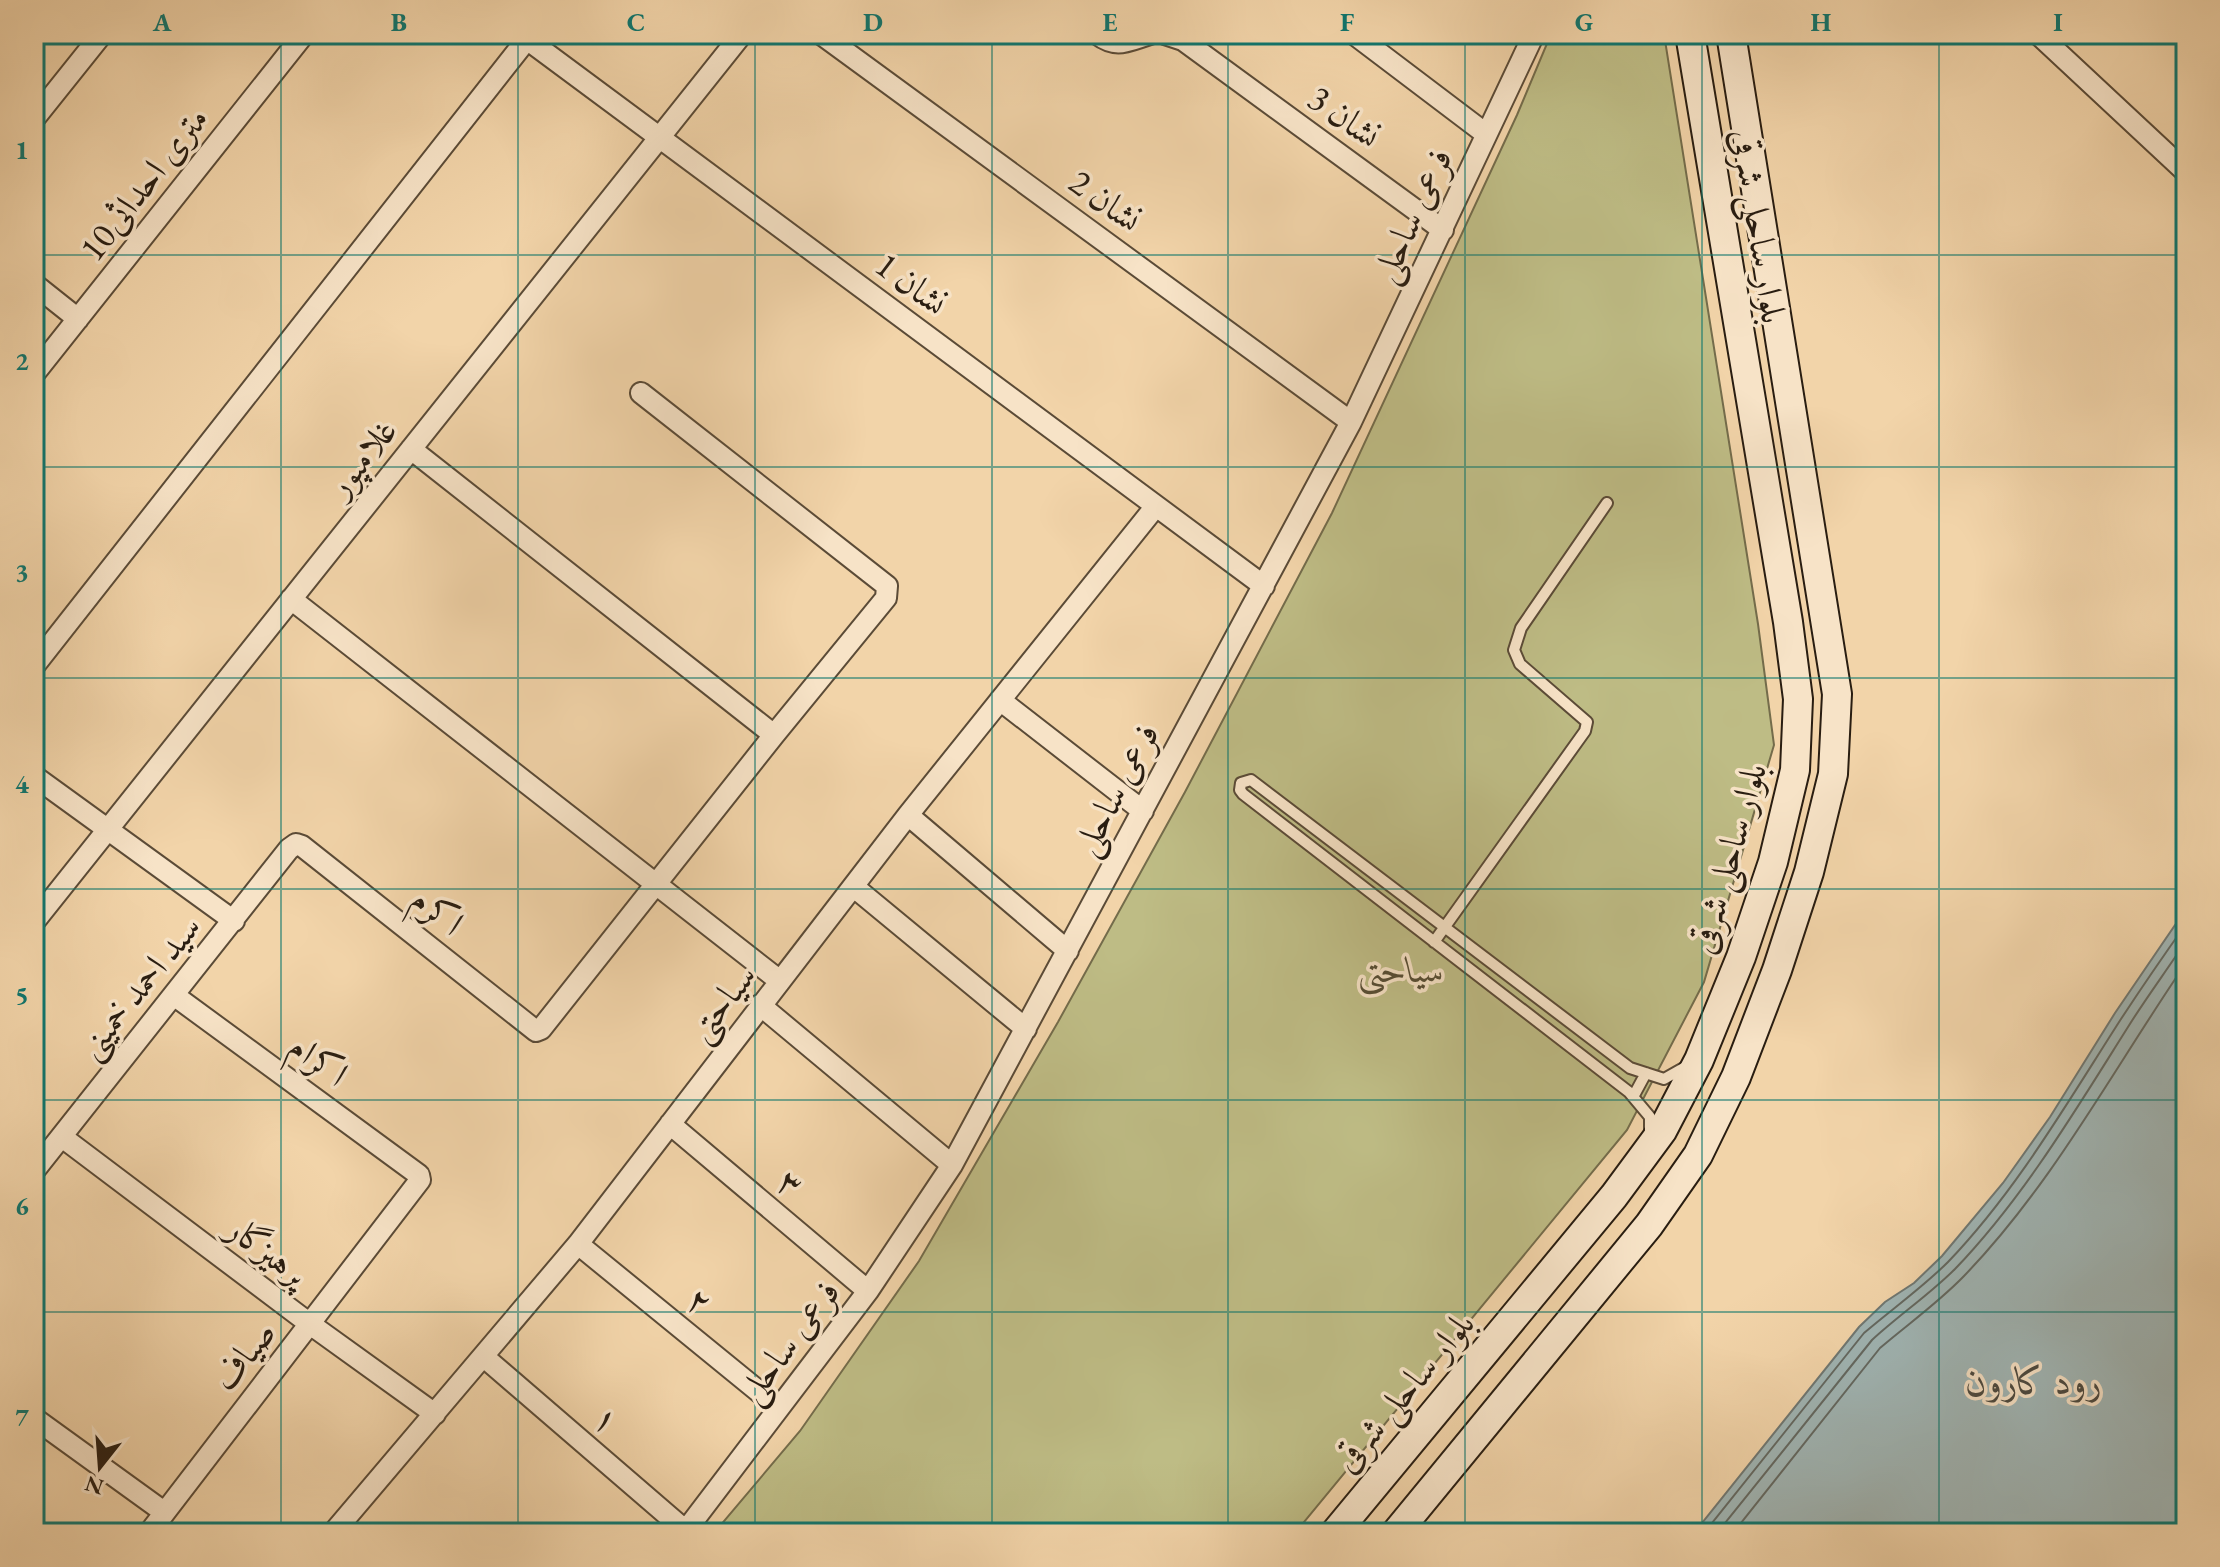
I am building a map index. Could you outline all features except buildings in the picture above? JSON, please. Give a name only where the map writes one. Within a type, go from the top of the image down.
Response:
[{"type":"main road","name":"بلوار ساحلی شرقی","points":[[1335,1533],[1614,1196],[1662,1131],[1699,1060],[1741,957],[1773,862],[1795,770],[1798,699],[1783,591],[1690,34]]},
{"type":"main road","name":"بلوار ساحلی شرقی","points":[[1396,1533],[1649,1225],[1698,1155],[1736,1077],[1777,970],[1809,872],[1833,774],[1837,694],[1731,34]]},
{"type":"street","points":[[34,119],[102,34]]},
{"type":"street","name":"10متری احداثی","points":[[34,374],[304,34]]},
{"type":"street","name":"غلامپور","points":[[34,922],[742,34]]},
{"type":"street","name":"نشان 2","points":[[821,34],[1351,422]]},
{"type":"street","points":[[1097,34],[1110,44],[1150,34]]},
{"type":"street","name":"نشان 3","points":[[1165,34],[1183,40],[1443,230]]},
{"type":"street","points":[[1354,34],[1486,134]]},
{"type":"street","name":"فرعی ساحلی","points":[[685,1532],[868,1291],[952,1165],[1351,422],[1534,34]]},
{"type":"street","points":[[2038,34],[2186,172]]},
{"type":"street","points":[[34,666],[524,37]]},
{"type":"street","name":"نشان 1","points":[[524,37],[1264,586]]},
{"type":"street","points":[[34,284],[78,319]]},
{"type":"street","points":[[641,393],[887,586],[886,598],[656,885]]},
{"type":"street","points":[[411,449],[774,735]]},
{"type":"street","name":"سیاحتی","points":[[333,1533],[578,1244],[908,815],[1156,506]]},
{"type":"street","points":[[291,599],[780,981]]},
{"type":"street","points":[[1000,700],[1143,811]]},
{"type":"street","points":[[34,776],[234,921]]},
{"type":"street","points":[[908,815],[1068,951]]},
{"type":"street","name":"اکرم","points":[[296,844],[536,1031],[546,1026],[656,885]]},
{"type":"street","name":"سید احمد خمینی","points":[[34,1171],[296,844]]},
{"type":"street","points":[[854,887],[1026,1029]]},
{"type":"street","name":"اکرام","points":[[175,996],[419,1175],[420,1180]]},
{"type":"street","points":[[760,1005],[952,1165]]},
{"type":"street","name":"۳","points":[[670,1124],[868,1291]]},
{"type":"street","name":"پرهیزگار","points":[[62,1137],[435,1414]]},
{"type":"street","name":"صیاف","points":[[149,1533],[420,1180]]},
{"type":"street","name":"۲","points":[[578,1244],[779,1408]]},
{"type":"street","name":"۱","points":[[484,1357],[685,1532]]},
{"type":"street","points":[[34,1418],[164,1512]]},
{"type":"lane","points":[[1434,942],[1585,731],[1587,722],[1520,664],[1514,650],[1521,628],[1607,503]]},
{"type":"lane","points":[[1649,1148],[1650,1117],[1633,1097],[1243,794],[1241,783],[1251,780],[1630,1068],[1664,1079],[1699,1060]]},
{"type":"lane","points":[[1633,1097],[1646,1073]]},
{"type":"green space","name":"سیاحتی","points":[[1551,34],[1664,34],[1758,624],[1774,745],[1704,982],[1627,1130],[1295,1533],[714,1533],[800,1431],[919,1261],[1058,1022],[1185,792],[1332,513],[1517,115]]},
{"type":"water","name":"رود کارون","points":[[2186,909],[2186,1533],[1694,1533],[1859,1327],[1942,1256],[2003,1183],[2050,1117],[2115,1013]]}]
